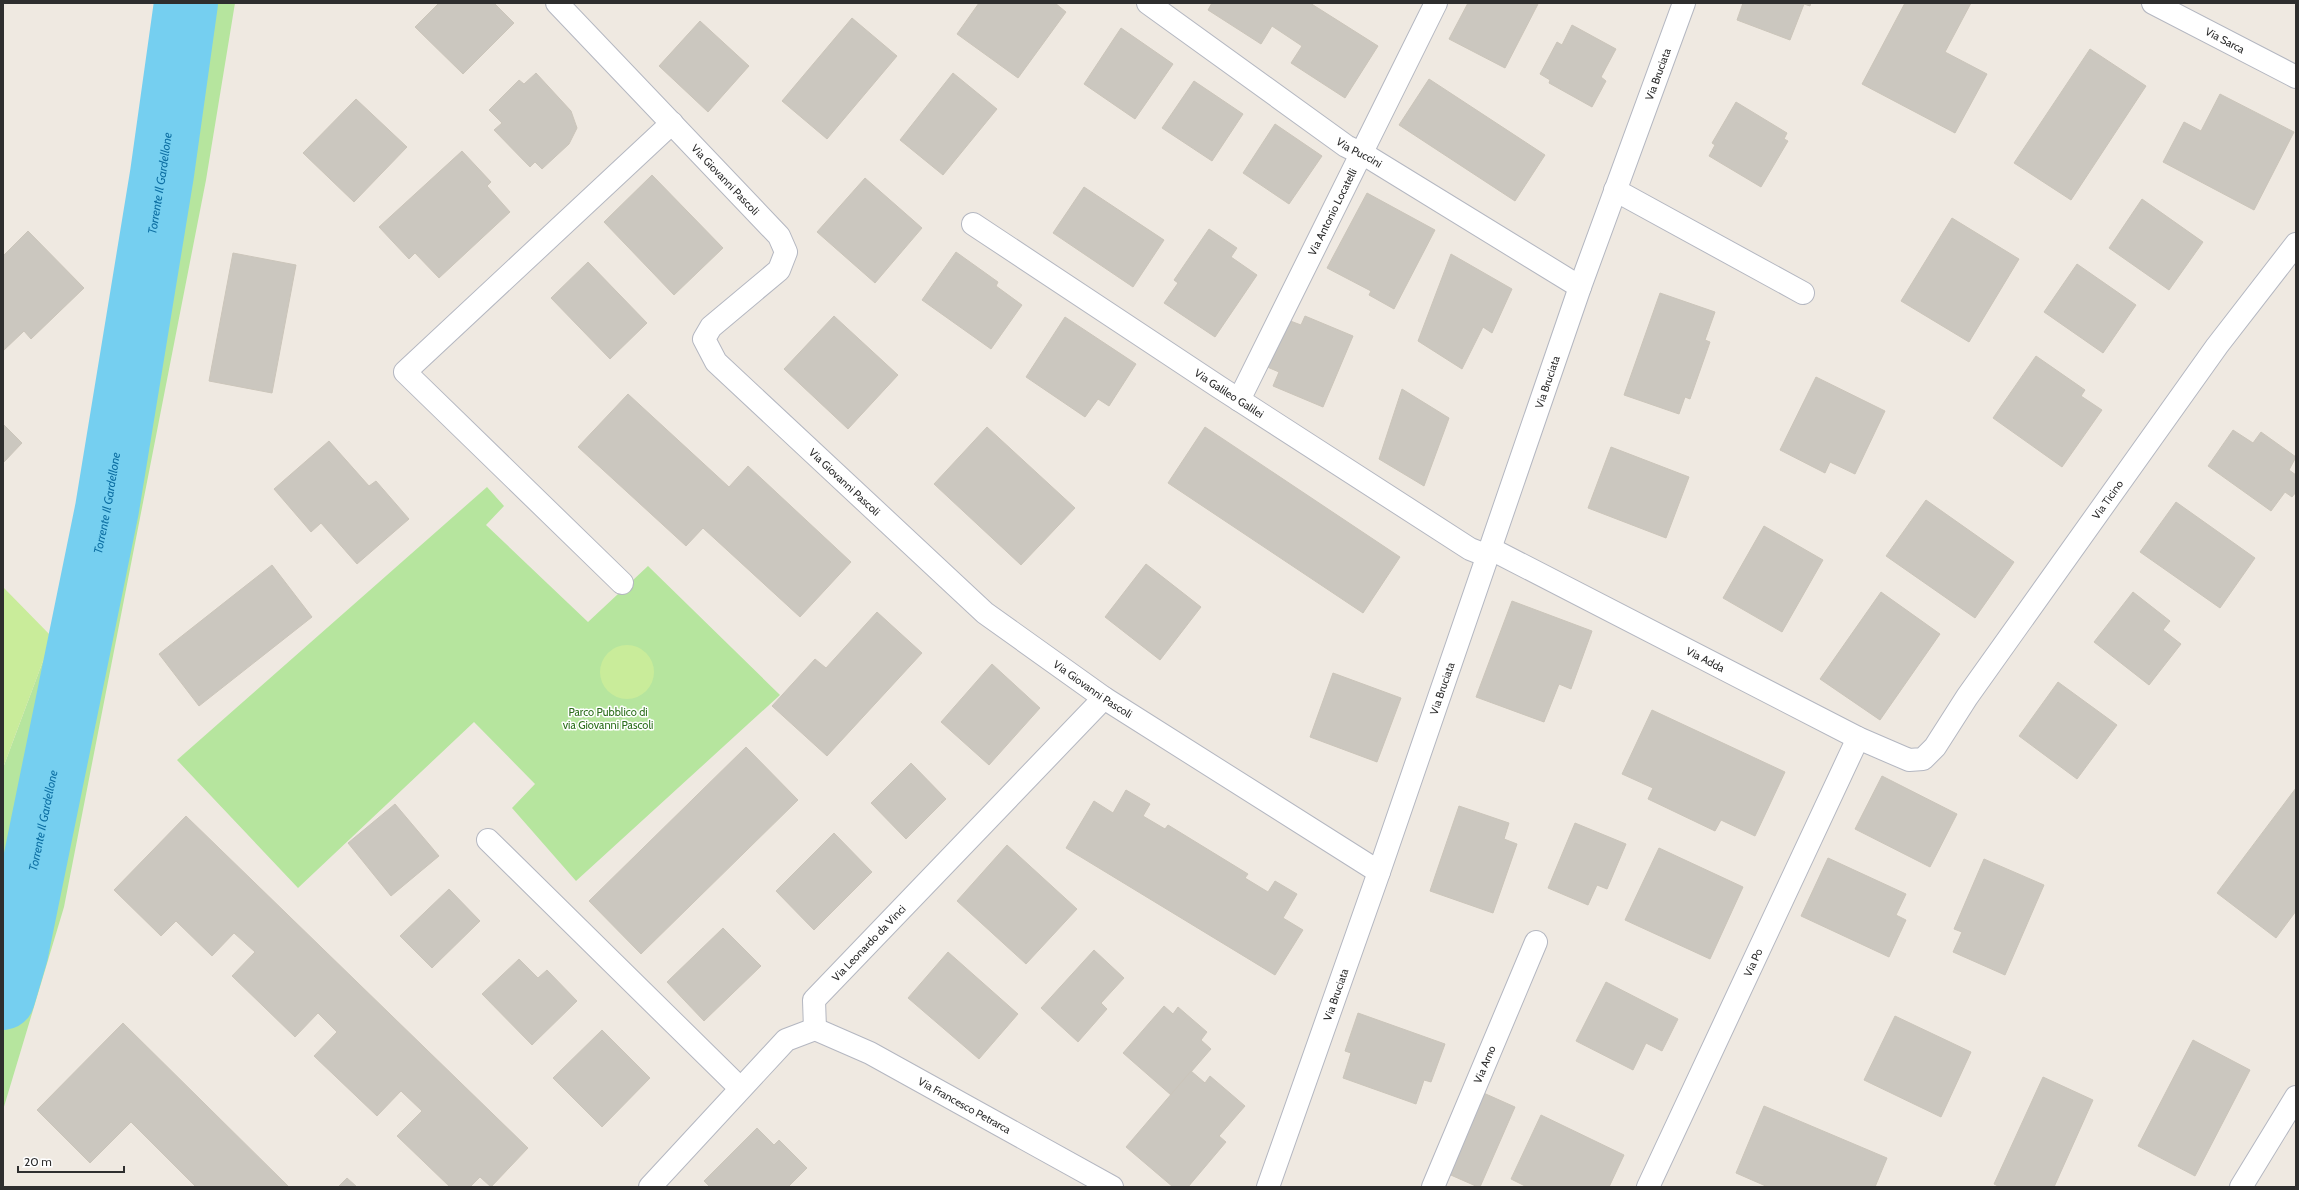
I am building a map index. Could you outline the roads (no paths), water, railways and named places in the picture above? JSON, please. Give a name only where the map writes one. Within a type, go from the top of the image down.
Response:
[{"type":"street","name":"Via Giovanni Pascoli","points":[[557,3],[779,236],[786,252],[779,270],[711,327],[704,339],[716,362],[985,613],[1104,698],[1380,872]]},
{"type":"street","name":"Via Puccini","points":[[1148,3],[1346,146],[1580,287]]},
{"type":"street","name":"Via Antonio Locatelli","points":[[1239,400],[1436,3]]},
{"type":"street","name":"Via Bruciata","points":[[1268,1187],[1380,872],[1580,287],[1684,3]]},
{"type":"street","name":"Via Sarca","points":[[2153,3],[2296,77]]},
{"type":"street","points":[[622,583],[514,480],[405,372],[672,123]]},
{"type":"street","points":[[1615,190],[1803,293]]},
{"type":"street","name":"Via Galileo Galilei","points":[[973,224],[1239,400],[1464,545],[1489,553]]},
{"type":"street","name":"Via Ticino","points":[[1923,759],[1935,747],[1967,697],[2217,346],[2296,244]]},
{"type":"street","name":"Via Adda","points":[[1489,553],[1858,738],[1909,760],[1923,759]]},
{"type":"street","name":"Via Leonardo da Vinci","points":[[815,1029],[814,1000],[1104,698]]},
{"type":"street","name":"Via Po","points":[[1648,1187],[1858,738]]},
{"type":"street","points":[[488,840],[740,1088]]},
{"type":"street","name":"Via Arno","points":[[1433,1187],[1536,942]]},
{"type":"street","points":[[650,1187],[786,1040],[815,1029]]},
{"type":"street","name":"Via Francesco Petrarca","points":[[815,1029],[870,1053],[1112,1187]]},
{"type":"street","points":[[2241,1187],[2296,1097]]},
{"type":"waterway","name":"Torrente Il Gardellone","points":[[3,998],[16,954],[107,509],[162,174],[186,3]]},
{"type":"park label","name":"Parco Pubblico di via Giovanni Pascoli","points":[[608,718]]}]
